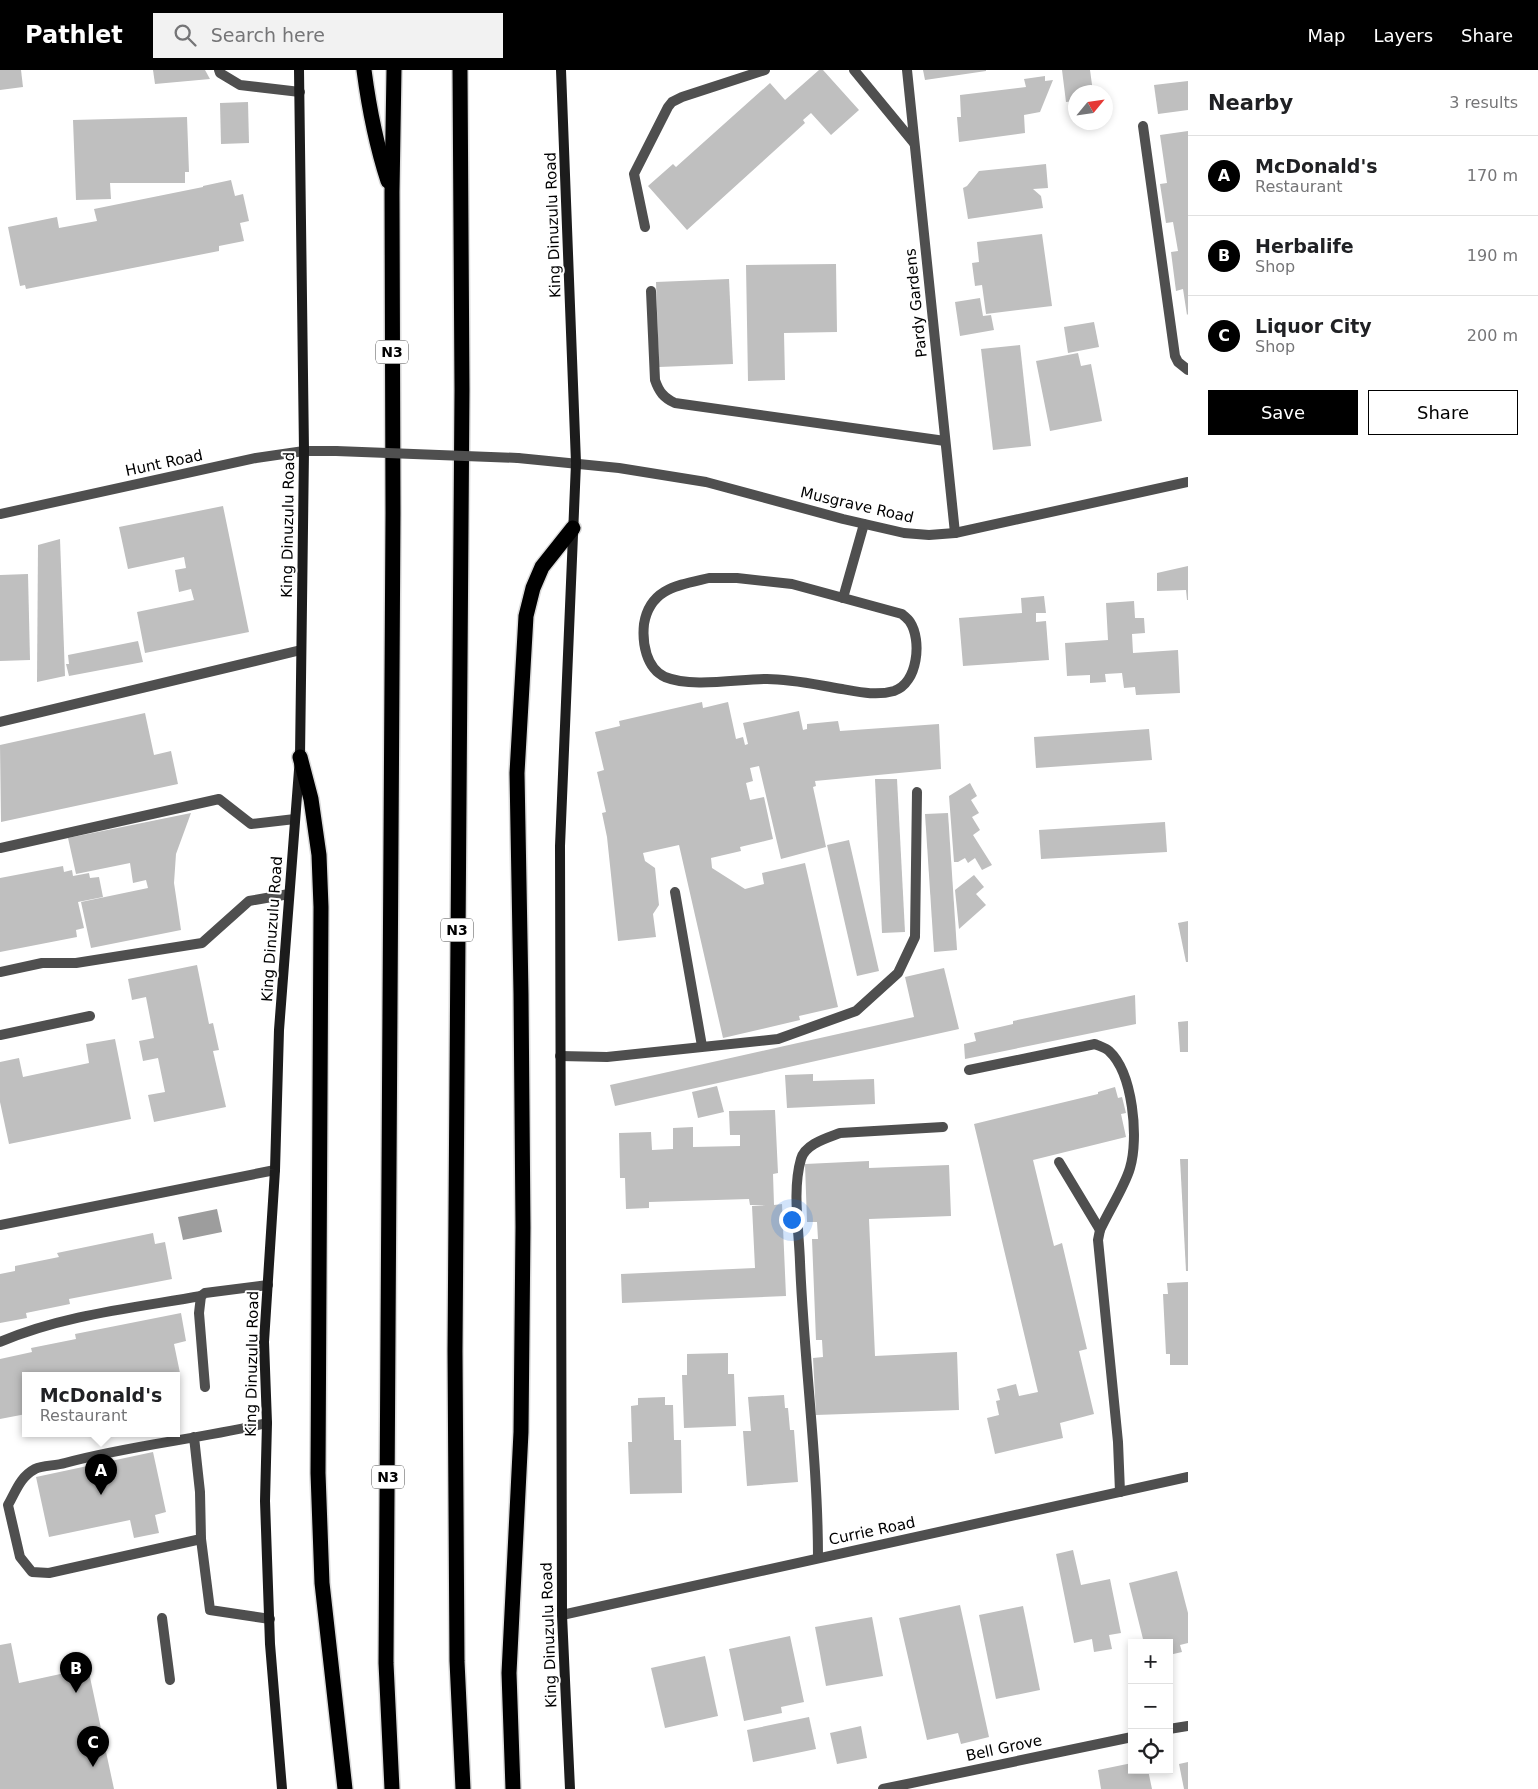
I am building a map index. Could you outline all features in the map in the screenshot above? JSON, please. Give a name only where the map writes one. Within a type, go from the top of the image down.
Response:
[{"type":"highway","points":[[364,70],[368,106],[377,145],[392,192]]},
{"type":"highway","name":"N3","points":[[392,1789],[386,1663],[394,70]]},
{"type":"highway","name":"N3","points":[[460,70],[462,399],[454,1352],[457,1662],[463,1789]]},
{"type":"highway","points":[[461,105],[466,70]]},
{"type":"highway","points":[[512,1789],[509,1673],[521,1432],[523,1236],[517,773],[526,616],[533,588],[542,567],[573,528]]},
{"type":"highway","points":[[300,757],[311,799],[319,856],[321,907],[318,1473],[322,1583],[346,1789]]},
{"type":"main road","name":"King Dinuzulu Road","points":[[282,1789],[270,1644],[265,1501],[267,1423],[264,1342],[275,1170],[280,1030],[300,757],[304,451],[299,70]]},
{"type":"main road","name":"King Dinuzulu Road","points":[[561,70],[576,463],[560,846],[562,1615],[570,1789]]},
{"type":"street","points":[[219,70],[240,85],[300,92]]},
{"type":"street","points":[[645,228],[634,174],[668,107],[672,102],[682,97],[765,70]]},
{"type":"street","points":[[854,70],[914,143]]},
{"type":"street","name":"Pardy Gardens","points":[[907,70],[956,533]]},
{"type":"street","points":[[1143,126],[1175,356],[1178,362],[1188,370]]},
{"type":"street","points":[[651,291],[654,380],[663,396],[675,404],[945,441]]},
{"type":"street","name":"Hunt Road","points":[[0,514],[256,458],[304,451],[518,458]]},
{"type":"street","name":"Musgrave Road","points":[[518,458],[576,463],[706,482],[864,524],[904,533],[929,535],[956,533],[1188,482]]},
{"type":"street","points":[[843,598],[864,524]]},
{"type":"street","points":[[709,578],[737,578],[792,584],[843,598],[902,614],[909,621],[917,644],[913,674],[907,682],[896,690],[873,694],[800,682],[768,679],[715,682],[678,680],[664,676],[656,670],[647,657],[643,632],[646,613],[654,600],[664,591],[683,584],[709,578]]},
{"type":"street","points":[[0,722],[301,650]]},
{"type":"street","points":[[560,1056],[607,1057],[778,1039],[856,1011],[898,973],[915,937],[917,792]]},
{"type":"street","points":[[0,848],[219,799],[252,824],[295,819]]},
{"type":"street","points":[[676,892],[702,1046]]},
{"type":"street","points":[[0,972],[42,963],[76,963],[202,943],[250,901],[289,894]]},
{"type":"street","points":[[0,1035],[90,1016]]},
{"type":"street","points":[[969,1070],[1095,1044],[1109,1050],[1126,1079],[1133,1107],[1133,1148],[1130,1168],[1100,1230],[1099,1249],[1118,1442],[1120,1492]]},
{"type":"street","points":[[818,1558],[818,1517],[801,1292],[797,1190],[801,1158],[807,1149],[826,1138],[840,1133],[943,1127]]},
{"type":"street","points":[[1059,1162],[1100,1230]]},
{"type":"street","points":[[0,1225],[275,1170]]},
{"type":"street","points":[[0,1342],[49,1324],[75,1318],[201,1296],[205,1293],[268,1285]]},
{"type":"street","points":[[201,1296],[199,1312],[205,1387]]},
{"type":"street","points":[[201,1539],[65,1570],[49,1573],[32,1572],[20,1557],[8,1505],[20,1480],[36,1469],[63,1464],[84,1457],[240,1430],[267,1423]]},
{"type":"street","points":[[194,1437],[200,1492],[201,1539],[210,1610],[270,1619]]},
{"type":"street","name":"Currie Road","points":[[562,1615],[1188,1477]]},
{"type":"street","points":[[162,1618],[170,1680]]},
{"type":"street","points":[[1173,1728],[1188,1726]]},
{"type":"street","name":"Bell Grove","points":[[883,1789],[1128,1738]]},
{"type":"shaded area","points":[[217,1209],[222,1232],[183,1240],[178,1217]]},
{"type":"building","points":[[0,70],[21,70],[23,87],[0,90]]},
{"type":"building","points":[[153,70],[205,70],[210,79],[155,84]]},
{"type":"building","points":[[819,70],[823,70],[859,110],[831,135],[811,113],[803,120],[805,123],[687,230],[648,186],[673,164],[676,167],[770,83],[785,100]]},
{"type":"building","points":[[923,70],[986,70],[986,71],[925,80]]},
{"type":"building","points":[[1062,70],[1090,70],[1092,85],[1068,85],[1068,102],[1066,102]]},
{"type":"building","points":[[1045,76],[1045,81],[1053,80],[1040,112],[1024,115],[1025,133],[959,142],[957,117],[961,117],[960,95],[1026,87],[1024,79]]},
{"type":"building","points":[[1188,81],[1188,110],[1158,114],[1154,85]]},
{"type":"building","points":[[248,102],[249,143],[221,144],[220,103]]},
{"type":"building","points":[[187,117],[189,172],[185,172],[185,183],[110,183],[111,199],[76,200],[73,120]]},
{"type":"building","points":[[1188,131],[1187,315],[1183,289],[1176,291],[1171,252],[1178,251],[1173,222],[1166,223],[1160,184],[1167,183],[1160,135]]},
{"type":"building","points":[[1046,164],[1048,188],[1033,189],[1041,196],[1043,208],[968,219],[963,188],[967,186],[979,171]]},
{"type":"building","points":[[231,180],[235,196],[243,194],[249,221],[240,223],[244,241],[219,246],[219,251],[26,289],[25,285],[20,286],[8,227],[57,217],[59,228],[97,221],[94,209]]},
{"type":"building","points":[[1042,234],[1052,306],[986,314],[982,285],[975,286],[972,263],[979,262],[977,242]]},
{"type":"building","points":[[836,264],[837,332],[784,333],[785,380],[748,381],[746,265]]},
{"type":"building","points":[[729,279],[733,364],[659,367],[656,282]]},
{"type":"building","points":[[980,298],[983,316],[991,315],[994,330],[960,336],[955,302]]},
{"type":"building","points":[[1094,322],[1099,347],[1068,353],[1064,327]]},
{"type":"building","points":[[1020,345],[1031,446],[993,450],[981,349]]},
{"type":"building","points":[[1078,353],[1081,366],[1091,364],[1102,421],[1050,431],[1036,361]]},
{"type":"building","points":[[223,506],[249,632],[145,653],[137,612],[194,600],[191,589],[179,592],[175,570],[186,568],[184,557],[128,569],[119,527]]},
{"type":"building","points":[[60,539],[65,676],[37,682],[38,545]]},
{"type":"building","points":[[1188,566],[1188,600],[1186,590],[1157,591],[1157,573]]},
{"type":"building","points":[[28,574],[30,660],[0,661],[0,575]]},
{"type":"building","points":[[1044,596],[1046,613],[1036,613],[1036,622],[1046,621],[1049,660],[963,666],[959,618],[1022,613],[1021,598]]},
{"type":"building","points":[[1134,601],[1135,618],[1144,618],[1145,633],[1132,634],[1133,653],[1178,650],[1180,693],[1136,695],[1135,687],[1124,688],[1122,673],[1105,674],[1106,682],[1090,683],[1090,675],[1067,676],[1065,643],[1108,640],[1106,603]]},
{"type":"building","points":[[138,641],[143,662],[69,676],[66,664],[69,664],[68,655]]},
{"type":"building","points":[[702,702],[703,708],[728,702],[736,739],[743,737],[745,745],[748,744],[743,723],[799,711],[803,730],[807,729],[807,724],[838,721],[840,731],[939,724],[941,769],[815,781],[816,786],[813,787],[826,847],[781,859],[759,766],[750,768],[753,781],[746,783],[750,800],[764,797],[773,839],[740,847],[741,851],[711,858],[712,868],[745,889],[764,884],[762,873],[805,863],[838,1007],[799,1016],[800,1020],[723,1038],[679,845],[643,853],[645,861],[655,868],[659,905],[653,914],[656,937],[618,941],[607,837],[602,813],[606,812],[597,772],[604,770],[595,732],[620,726],[619,721]]},
{"type":"building","points":[[145,713],[154,755],[171,751],[178,784],[1,822],[0,745]]},
{"type":"building","points":[[1149,729],[1152,760],[1036,768],[1034,737]]},
{"type":"building","points":[[875,779],[897,779],[905,932],[882,933]]},
{"type":"building","points":[[970,783],[977,796],[971,800],[979,813],[972,817],[980,830],[973,835],[992,865],[982,870],[975,858],[968,863],[965,858],[954,862],[949,796]]},
{"type":"building","points":[[191,813],[176,854],[174,883],[181,930],[91,948],[81,902],[148,888],[146,880],[133,883],[130,863],[76,874],[68,838]]},
{"type":"building","points":[[948,813],[957,950],[934,952],[925,814]]},
{"type":"building","points":[[1165,822],[1167,852],[1041,859],[1039,830]]},
{"type":"building","points":[[849,840],[879,971],[857,976],[827,845]]},
{"type":"building","points":[[63,866],[64,872],[72,870],[73,876],[89,873],[90,878],[99,877],[103,897],[78,902],[84,928],[76,930],[77,937],[0,952],[0,878]]},
{"type":"building","points":[[974,875],[984,887],[976,894],[986,905],[959,929],[955,890]]},
{"type":"building","points":[[1188,921],[1188,962],[1186,962],[1178,923]]},
{"type":"building","points":[[197,965],[209,1024],[213,1023],[219,1050],[213,1051],[226,1107],[154,1122],[148,1095],[165,1092],[158,1058],[143,1061],[139,1041],[154,1038],[146,997],[132,1000],[128,979]]},
{"type":"building","points":[[944,968],[959,1029],[615,1106],[610,1085],[914,1017],[905,977]]},
{"type":"building","points":[[1135,995],[1136,1024],[965,1059],[964,1044],[976,1041],[974,1033],[1013,1024],[1013,1021]]},
{"type":"building","points":[[1188,1021],[1188,1052],[1180,1052],[1178,1022]]},
{"type":"building","points":[[115,1039],[131,1119],[9,1144],[0,1102],[0,1062],[19,1058],[23,1077],[89,1063],[86,1044]]},
{"type":"building","points":[[813,1074],[813,1081],[874,1079],[875,1104],[787,1108],[785,1075]]},
{"type":"building","points":[[717,1086],[724,1112],[698,1118],[692,1092]]},
{"type":"building","points":[[1115,1087],[1118,1098],[1122,1097],[1126,1113],[1121,1114],[1126,1137],[1033,1160],[1054,1246],[1062,1243],[1087,1349],[1079,1351],[1094,1414],[1060,1423],[1063,1438],[995,1454],[987,1418],[999,1415],[996,1401],[1000,1400],[997,1389],[1016,1384],[1019,1396],[1038,1392],[974,1124],[1098,1094],[1098,1092]]},
{"type":"building","points":[[775,1110],[778,1173],[773,1174],[774,1205],[782,1204],[786,1296],[622,1303],[621,1274],[755,1268],[752,1206],[766,1205],[750,1205],[749,1199],[649,1202],[649,1208],[626,1209],[625,1178],[620,1178],[619,1133],[651,1132],[652,1150],[673,1149],[673,1128],[693,1127],[693,1147],[740,1146],[740,1135],[730,1135],[729,1111]]},
{"type":"building","points":[[1180,1159],[1188,1159],[1188,1271],[1186,1271]]},
{"type":"building","points":[[869,1161],[869,1168],[949,1165],[951,1216],[869,1219],[875,1356],[957,1352],[959,1410],[816,1415],[813,1358],[823,1357],[822,1340],[816,1340],[812,1239],[818,1239],[817,1222],[807,1222],[805,1164]]},
{"type":"building","points":[[153,1233],[155,1244],[165,1242],[172,1279],[69,1299],[70,1304],[26,1313],[27,1318],[0,1323],[0,1274],[15,1271],[15,1266],[59,1257],[57,1253]]},
{"type":"building","points":[[1188,1282],[1188,1365],[1170,1365],[1170,1354],[1166,1354],[1163,1294],[1168,1294],[1167,1283]]},
{"type":"building","points":[[181,1313],[186,1341],[174,1344],[180,1372],[22,1372],[22,1415],[0,1419],[0,1359],[32,1352],[31,1348],[76,1339],[75,1334]]},
{"type":"building","points":[[728,1353],[728,1374],[734,1374],[736,1426],[684,1428],[682,1375],[687,1375],[687,1354]]},
{"type":"building","points":[[784,1395],[785,1408],[788,1408],[790,1430],[794,1430],[798,1482],[747,1486],[743,1431],[751,1431],[748,1397]]},
{"type":"building","points":[[665,1397],[665,1405],[673,1405],[674,1440],[681,1440],[682,1493],[630,1494],[628,1442],[632,1442],[631,1406],[638,1405],[638,1398]]},
{"type":"building","points":[[153,1452],[166,1512],[155,1515],[159,1533],[134,1538],[130,1520],[49,1537],[36,1477]]},
{"type":"building","points":[[1073,1550],[1081,1585],[1110,1579],[1121,1633],[1109,1635],[1112,1649],[1094,1652],[1092,1639],[1074,1643],[1056,1554]]},
{"type":"building","points":[[1177,1571],[1188,1613],[1188,1643],[1180,1645],[1182,1652],[1173,1654],[1173,1639],[1143,1639],[1129,1583]]},
{"type":"building","points":[[960,1605],[989,1737],[961,1744],[958,1733],[927,1740],[899,1618]]},
{"type":"building","points":[[1023,1606],[1040,1690],[996,1699],[979,1615]]},
{"type":"building","points":[[872,1617],[883,1676],[826,1686],[815,1627]]},
{"type":"building","points":[[790,1636],[804,1702],[781,1707],[782,1713],[744,1721],[729,1649]]},
{"type":"building","points":[[11,1643],[19,1683],[88,1668],[114,1789],[0,1789],[0,1645]]},
{"type":"building","points":[[705,1656],[718,1716],[665,1728],[651,1668]]},
{"type":"building","points":[[809,1717],[816,1749],[753,1762],[747,1730]]},
{"type":"building","points":[[861,1726],[867,1758],[837,1764],[830,1733]]},
{"type":"building","points":[[1188,1762],[1188,1789],[1184,1789],[1179,1764]]},
{"type":"building","points":[[1128,1764],[1128,1774],[1149,1774],[1152,1789],[1101,1789],[1098,1770]]},
{"type":"place","name":"McDonald's","points":[[101,1495]]},
{"type":"place","name":"Herbalife","points":[[76,1693]]},
{"type":"place","name":"Liquor City","points":[[93,1767]]}]
